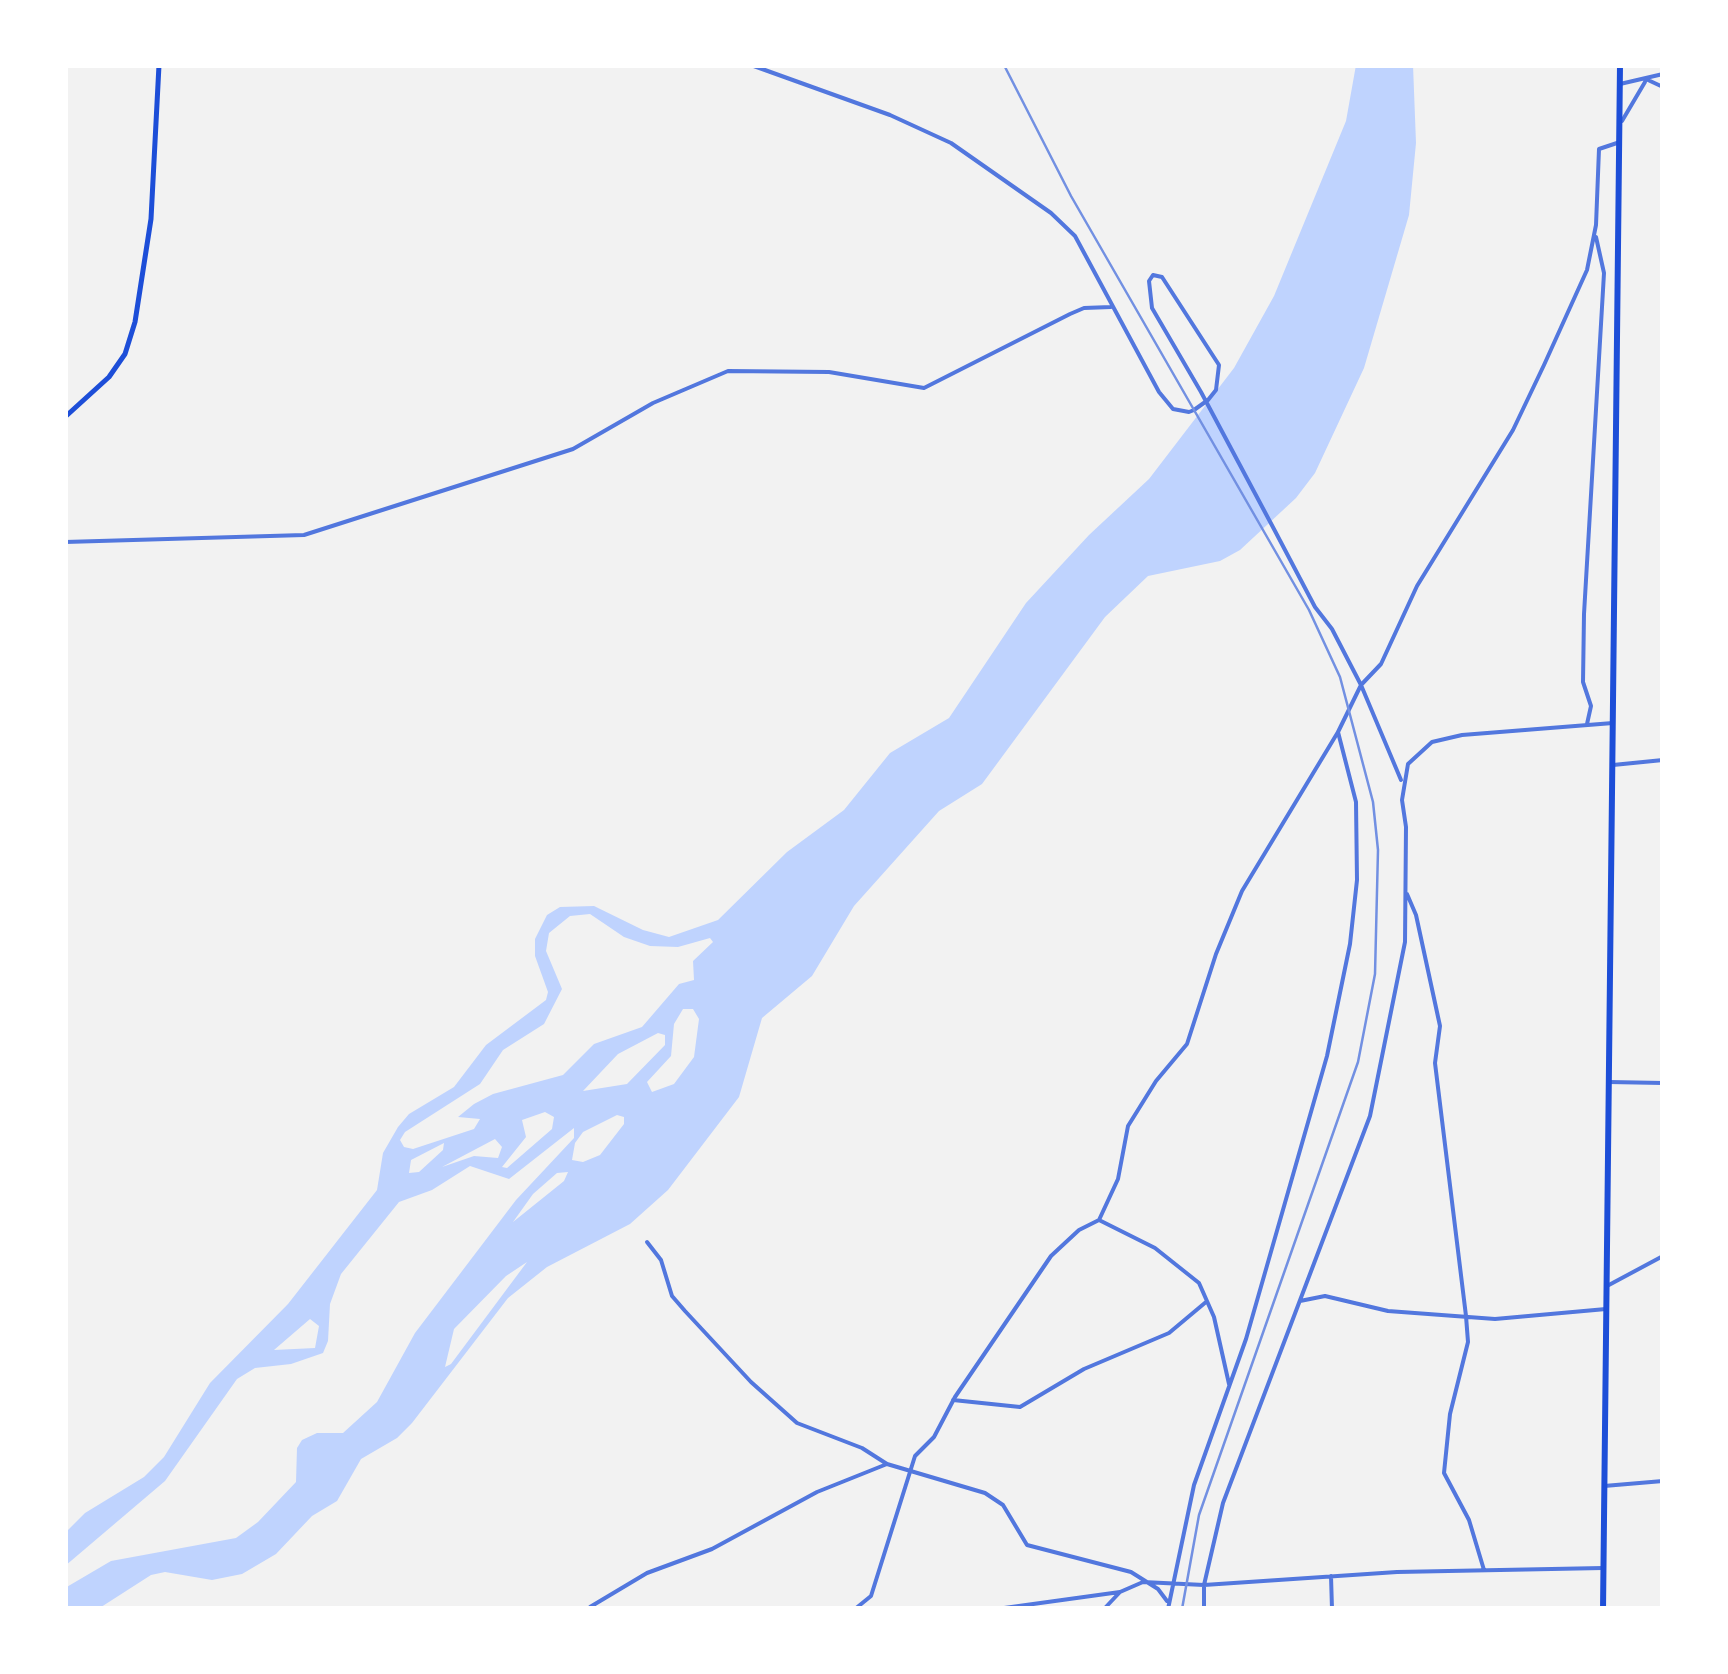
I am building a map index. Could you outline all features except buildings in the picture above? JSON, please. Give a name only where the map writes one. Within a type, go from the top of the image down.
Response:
[{"type":"main road","points":[[65,417],[110,377],[125,354],[135,322],[151,219],[159,65]]},
{"type":"main road","points":[[1603,1609],[1620,65]]},
{"type":"street","points":[[751,65],[890,115],[951,143],[1051,213],[1075,236],[1168,404],[1177,411],[1194,410],[1216,390],[1219,365],[1162,277],[1153,275],[1149,280],[1152,308],[1200,392],[1276,531],[1360,684],[1383,729],[1403,784]]},
{"type":"street","points":[[1620,84],[1663,74]]},
{"type":"street","points":[[1646,81],[1663,87]]},
{"type":"street","points":[[1620,130],[1625,111],[1646,81]]},
{"type":"street","points":[[855,1609],[871,1596],[908,1470],[934,1438],[953,1400],[1051,1256],[1079,1230],[1099,1220],[1118,1179],[1128,1126],[1156,1081],[1187,1044],[1216,954],[1242,891],[1338,732],[1360,684],[1381,664],[1417,586],[1514,430],[1587,270],[1595,232],[1598,154],[1604,145],[1620,142]]},
{"type":"street","points":[[1586,724],[1591,706],[1583,682],[1584,614],[1604,274],[1595,232]]},
{"type":"street","points":[[65,542],[304,535],[572,449],[653,403],[728,371],[829,372],[924,388],[1070,314],[1084,308],[1111,307]]},
{"type":"street","points":[[1204,1609],[1204,1585],[1223,1503],[1370,1116],[1405,942],[1403,784],[1408,764],[1432,742],[1462,734],[1614,724]]},
{"type":"street","points":[[1168,1606],[1194,1485],[1230,1386],[1327,1056],[1350,944],[1357,821],[1349,764],[1338,732]]},
{"type":"street","points":[[1613,765],[1663,760]]},
{"type":"street","points":[[1406,892],[1416,915],[1440,1026],[1434,1063],[1468,1342],[1450,1414],[1444,1473],[1469,1520],[1484,1570]]},
{"type":"street","points":[[1609,1082],[1663,1083]]},
{"type":"street","points":[[1099,1220],[1156,1248],[1199,1283],[1230,1386]]},
{"type":"street","points":[[647,1242],[662,1260],[672,1296],[761,1392],[802,1426],[862,1448],[887,1464],[985,1493],[1003,1505],[1020,1536],[1034,1549],[1131,1572],[1158,1589],[1168,1606]]},
{"type":"street","points":[[1606,1286],[1663,1256]]},
{"type":"street","points":[[1298,1301],[1325,1296],[1388,1311],[1495,1319],[1606,1309]]},
{"type":"street","points":[[953,1400],[1020,1407],[1084,1369],[1170,1333],[1206,1302]]},
{"type":"street","points":[[590,1607],[648,1573],[712,1549],[817,1492],[887,1464]]},
{"type":"street","points":[[1604,1486],[1663,1481]]},
{"type":"street","points":[[997,1609],[1120,1592],[1143,1582],[1204,1585],[1331,1576],[1603,1568]]},
{"type":"street","points":[[1331,1576],[1332,1609]]},
{"type":"street","points":[[1104,1609],[1120,1592]]},
{"type":"street","points":[[578,1609],[643,1609]]},
{"type":"water","points":[[1356,65],[1413,65],[1416,143],[1409,215],[1364,368],[1315,473],[1296,498],[1240,550],[1220,561],[1148,576],[1105,617],[982,784],[939,811],[854,906],[812,976],[762,1018],[739,1097],[668,1190],[630,1224],[547,1267],[508,1298],[412,1423],[397,1438],[361,1459],[337,1501],[312,1516],[276,1554],[242,1574],[212,1580],[165,1572],[151,1575],[98,1609],[65,1609],[65,1588],[111,1561],[236,1538],[258,1522],[296,1482],[297,1448],[302,1440],[317,1433],[343,1433],[377,1402],[415,1333],[516,1200],[574,1138],[574,1128],[509,1179],[470,1166],[432,1190],[399,1202],[341,1274],[330,1304],[328,1341],[323,1353],[291,1364],[255,1368],[237,1379],[165,1481],[65,1566],[65,1533],[85,1513],[144,1477],[164,1457],[210,1383],[288,1304],[377,1190],[383,1153],[409,1114],[454,1087],[486,1045],[546,1000],[548,992],[535,956],[535,939],[547,915],[560,907],[594,906],[643,930],[669,937],[718,920],[787,852],[844,810],[890,753],[949,718],[1026,603],[1089,535],[1149,479],[1234,368],[1274,296],[1346,121]],"holes":[[[590,914],[624,937],[650,946],[678,947],[710,938],[713,942],[693,961],[694,980],[679,984],[642,1027],[594,1044],[563,1075],[493,1094],[474,1104],[458,1117],[480,1119],[474,1129],[413,1149],[404,1147],[400,1140],[405,1132],[480,1084],[503,1050],[544,1024],[562,989],[546,951],[549,933],[570,916]],[[683,1009],[693,1009],[699,1019],[694,1057],[674,1084],[652,1092],[647,1082],[671,1056],[674,1024]],[[658,1033],[665,1035],[665,1045],[627,1084],[583,1091],[618,1054]],[[545,1112],[554,1117],[552,1129],[507,1168],[502,1167],[526,1137],[522,1120]],[[617,1115],[624,1117],[624,1124],[600,1155],[583,1162],[572,1160],[575,1143],[583,1132]],[[495,1139],[502,1147],[498,1158],[474,1156],[442,1167]],[[444,1143],[443,1150],[419,1172],[409,1173],[411,1160]],[[568,1172],[564,1181],[513,1222],[533,1194],[557,1173]],[[527,1262],[445,1367],[454,1329],[506,1276]],[[310,1319],[319,1326],[315,1348],[274,1350]]]},
{"type":"railway","points":[[1004,65],[1071,196],[1309,610],[1340,677],[1373,802],[1378,850],[1375,974],[1358,1062],[1199,1515],[1182,1609]]}]
